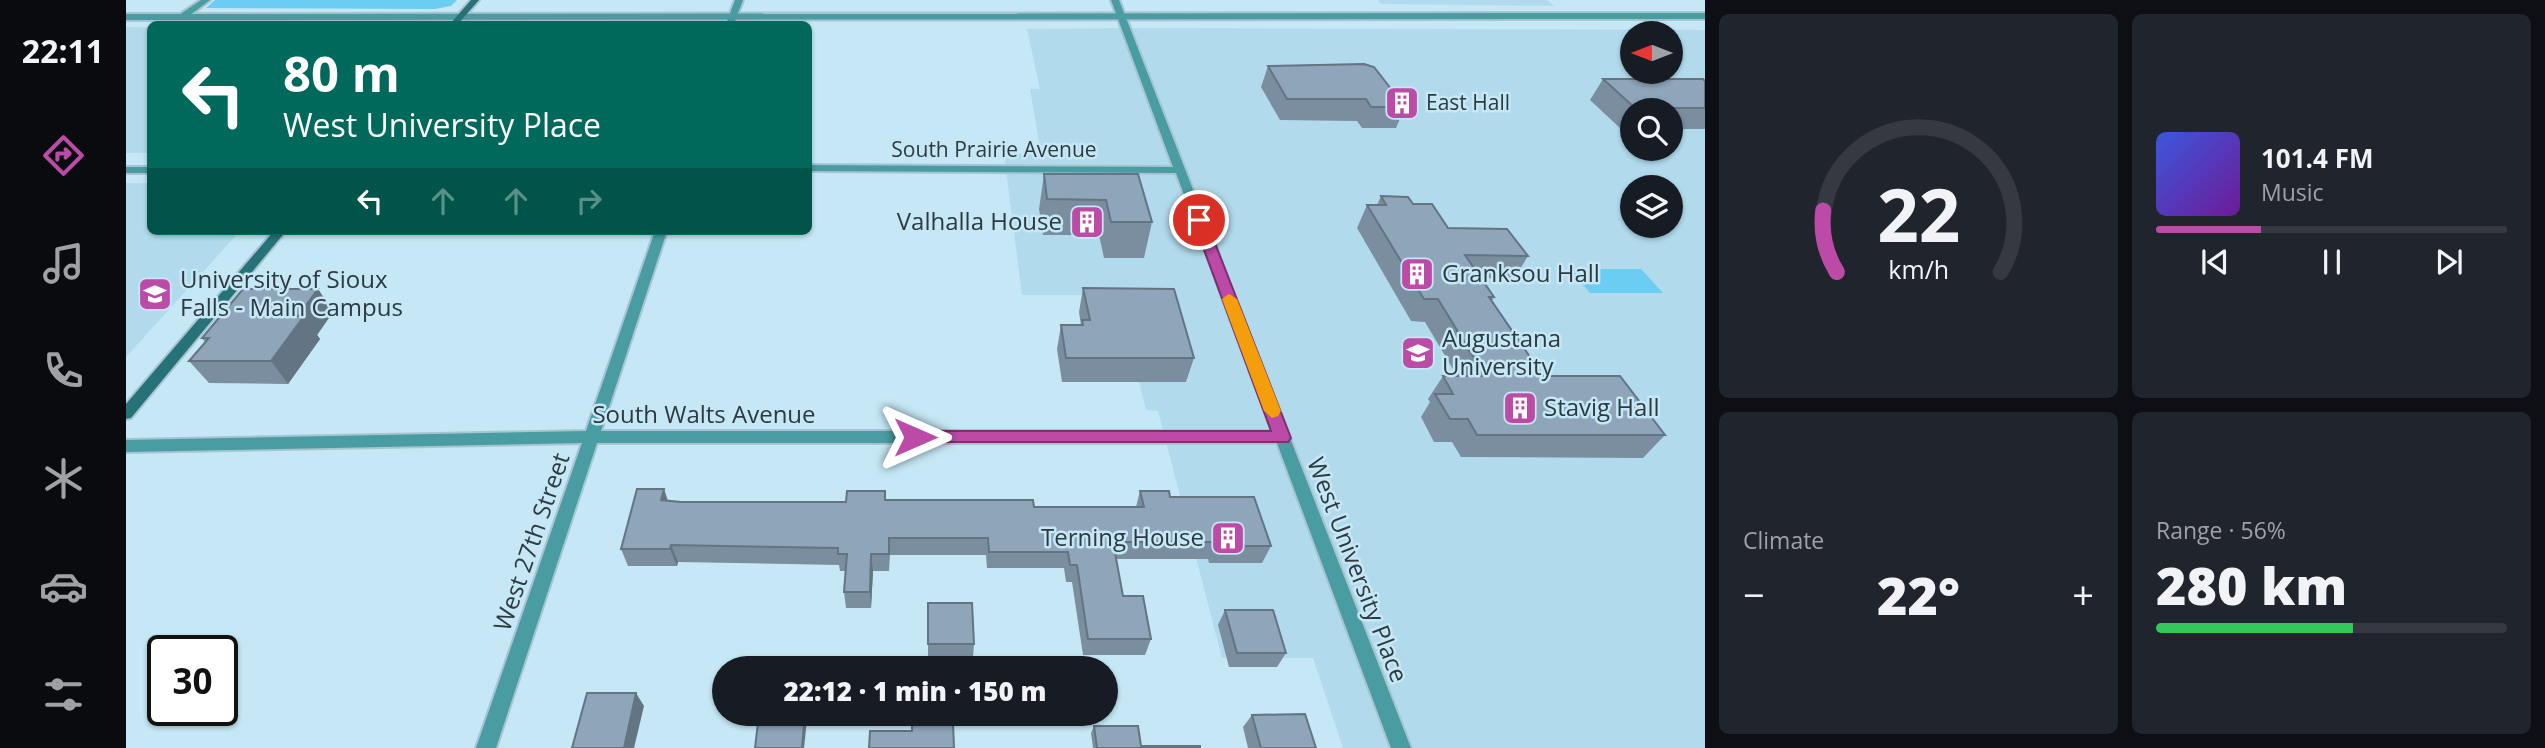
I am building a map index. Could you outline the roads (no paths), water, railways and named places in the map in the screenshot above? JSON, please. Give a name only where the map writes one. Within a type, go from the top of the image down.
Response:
[{"type":"main road","points":[[457,21],[475,0]]},
{"type":"main road","points":[[126,414],[277,235]]},
{"type":"street","points":[[182,17],[206,0]]},
{"type":"street","points":[[732,21],[739,0]]},
{"type":"street","name":"West University Place","points":[[1115,0],[1401,748]]},
{"type":"street","points":[[126,18],[732,21],[1705,16]]},
{"type":"street","name":"South Prairie Avenue","points":[[812,168],[1180,170]]},
{"type":"street","points":[[126,170],[147,170]]},
{"type":"street","name":"West 27th Street","points":[[486,748],[660,235]]},
{"type":"street","name":"South Walts Avenue","points":[[126,446],[591,437],[1282,438]]},
{"type":"place","name":"East Hall","points":[[1402,103]]},
{"type":"place","name":"Valhalla House","points":[[1087,222]]},
{"type":"place","name":"Granksou Hall","points":[[1417,274]]},
{"type":"place","name":"University of Sioux Falls - Main Campus","points":[[155,294]]},
{"type":"place","name":"Augustana University","points":[[1418,353]]},
{"type":"place","name":"Stavig Hall","points":[[1520,408]]},
{"type":"place","name":"Terning House","points":[[1228,538]]}]
